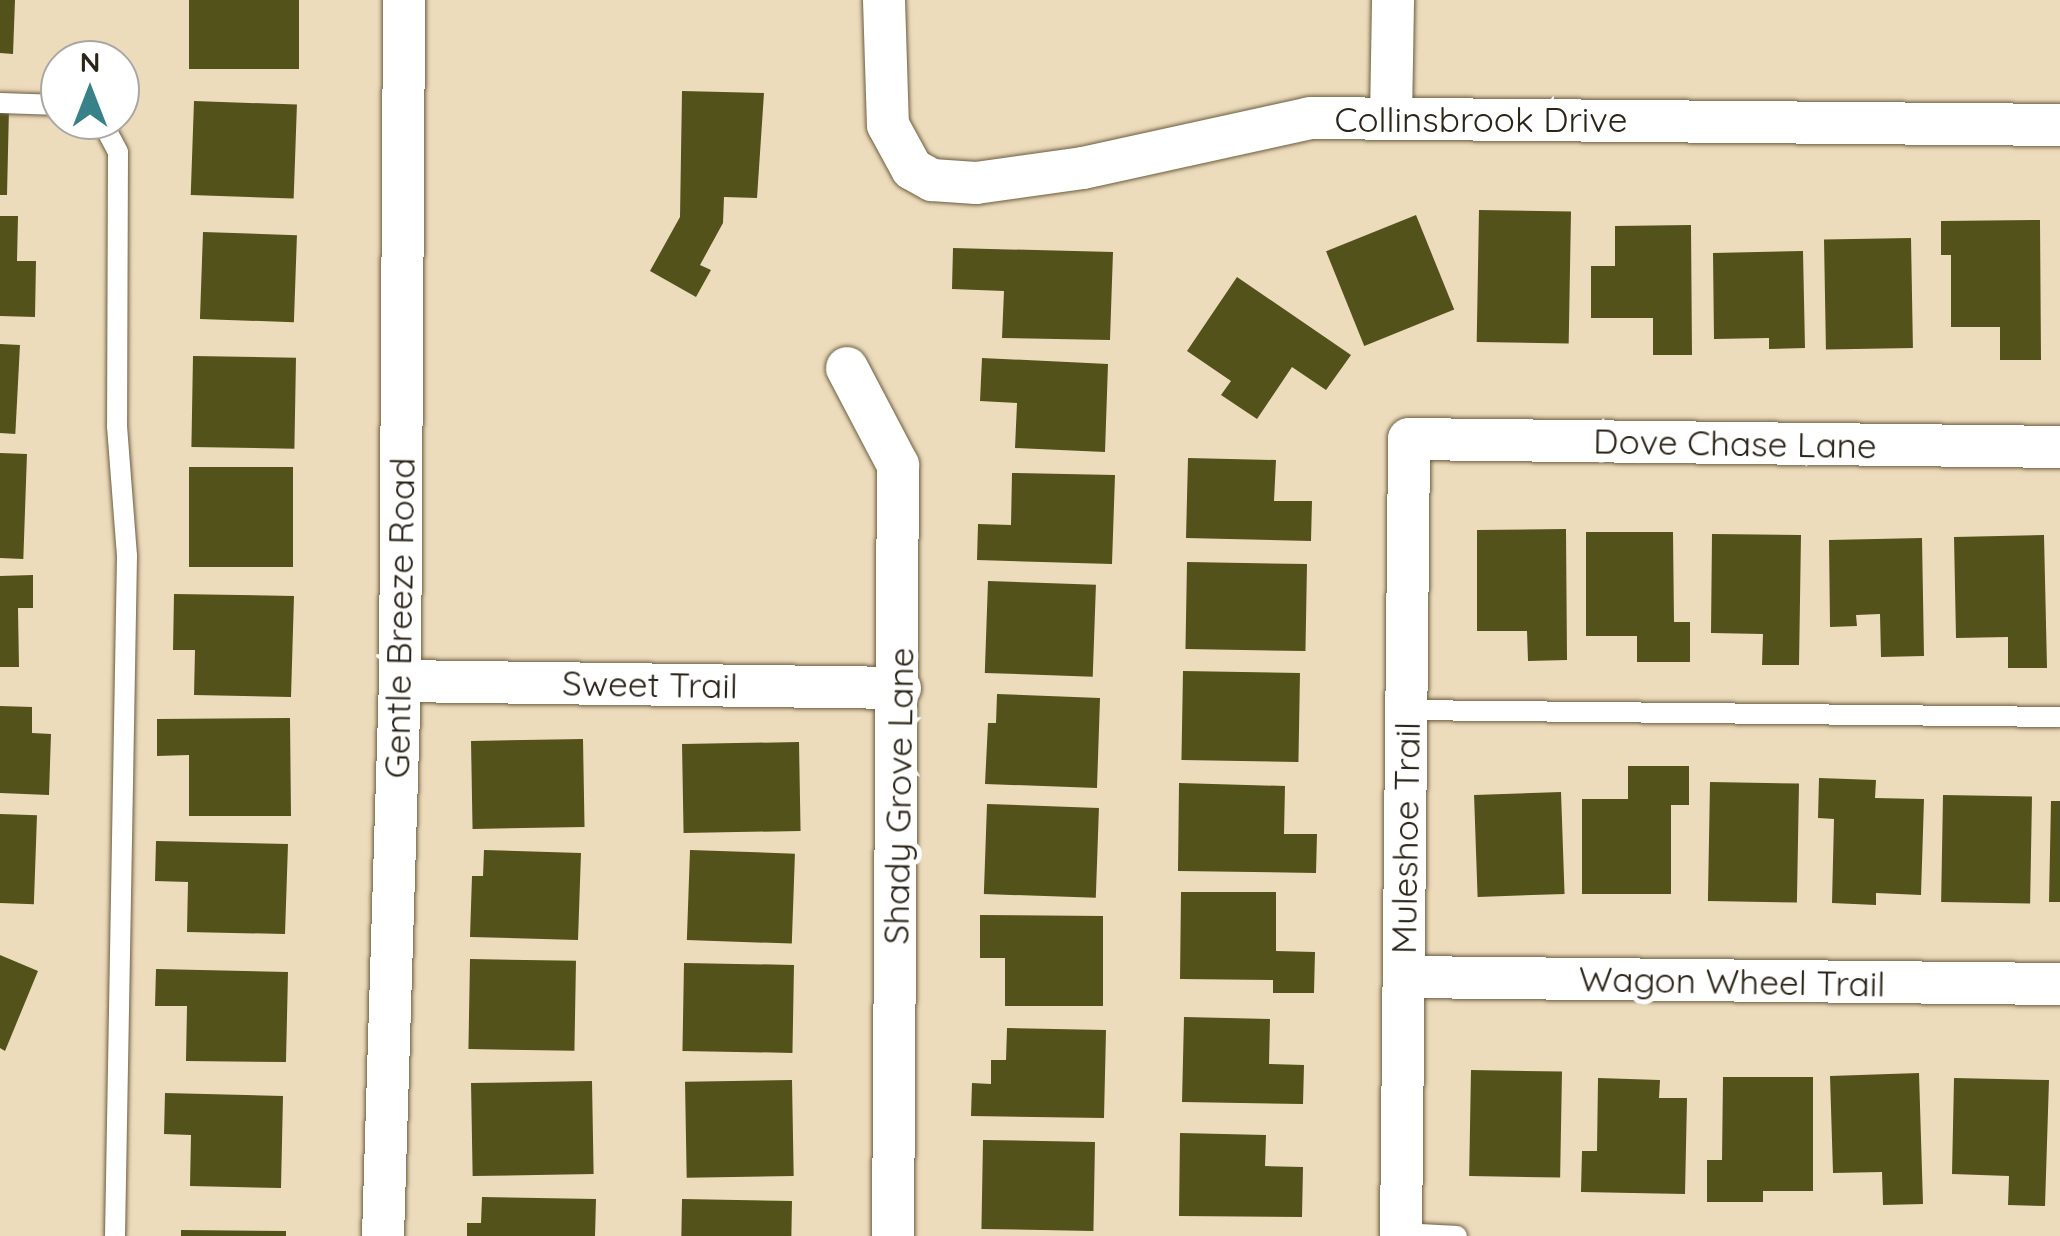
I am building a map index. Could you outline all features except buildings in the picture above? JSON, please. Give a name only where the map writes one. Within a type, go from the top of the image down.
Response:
[{"type":"street","name":"Gentle Breeze Road","points":[[384,1236],[400,681],[404,0]]},
{"type":"street","name":"Collinsbrook Drive","points":[[884,0],[888,125],[912,169],[932,180],[976,182],[1083,168],[1263,125],[1391,117],[2060,126]]},
{"type":"street","points":[[1391,117],[1393,0]]},
{"type":"street","name":"Shady Grove Lane","points":[[846,368],[898,465],[900,688],[893,1236]]},
{"type":"street","name":"Dove Chase Lane","points":[[1410,439],[2060,447]]},
{"type":"street","name":"Muleshoe Trail","points":[[1401,1235],[1410,439]]},
{"type":"street","name":"Sweet Trail","points":[[400,681],[900,688]]},
{"type":"street","name":"Wagon Wheel Trail","points":[[1404,977],[2060,984]]},
{"type":"lane","points":[[0,102],[40,105]]},
{"type":"lane","points":[[111,140],[118,152],[117,426],[127,556],[114,1236]]},
{"type":"lane","points":[[1406,710],[2060,716]]},
{"type":"lane","points":[[1401,1235],[1457,1236]]}]
